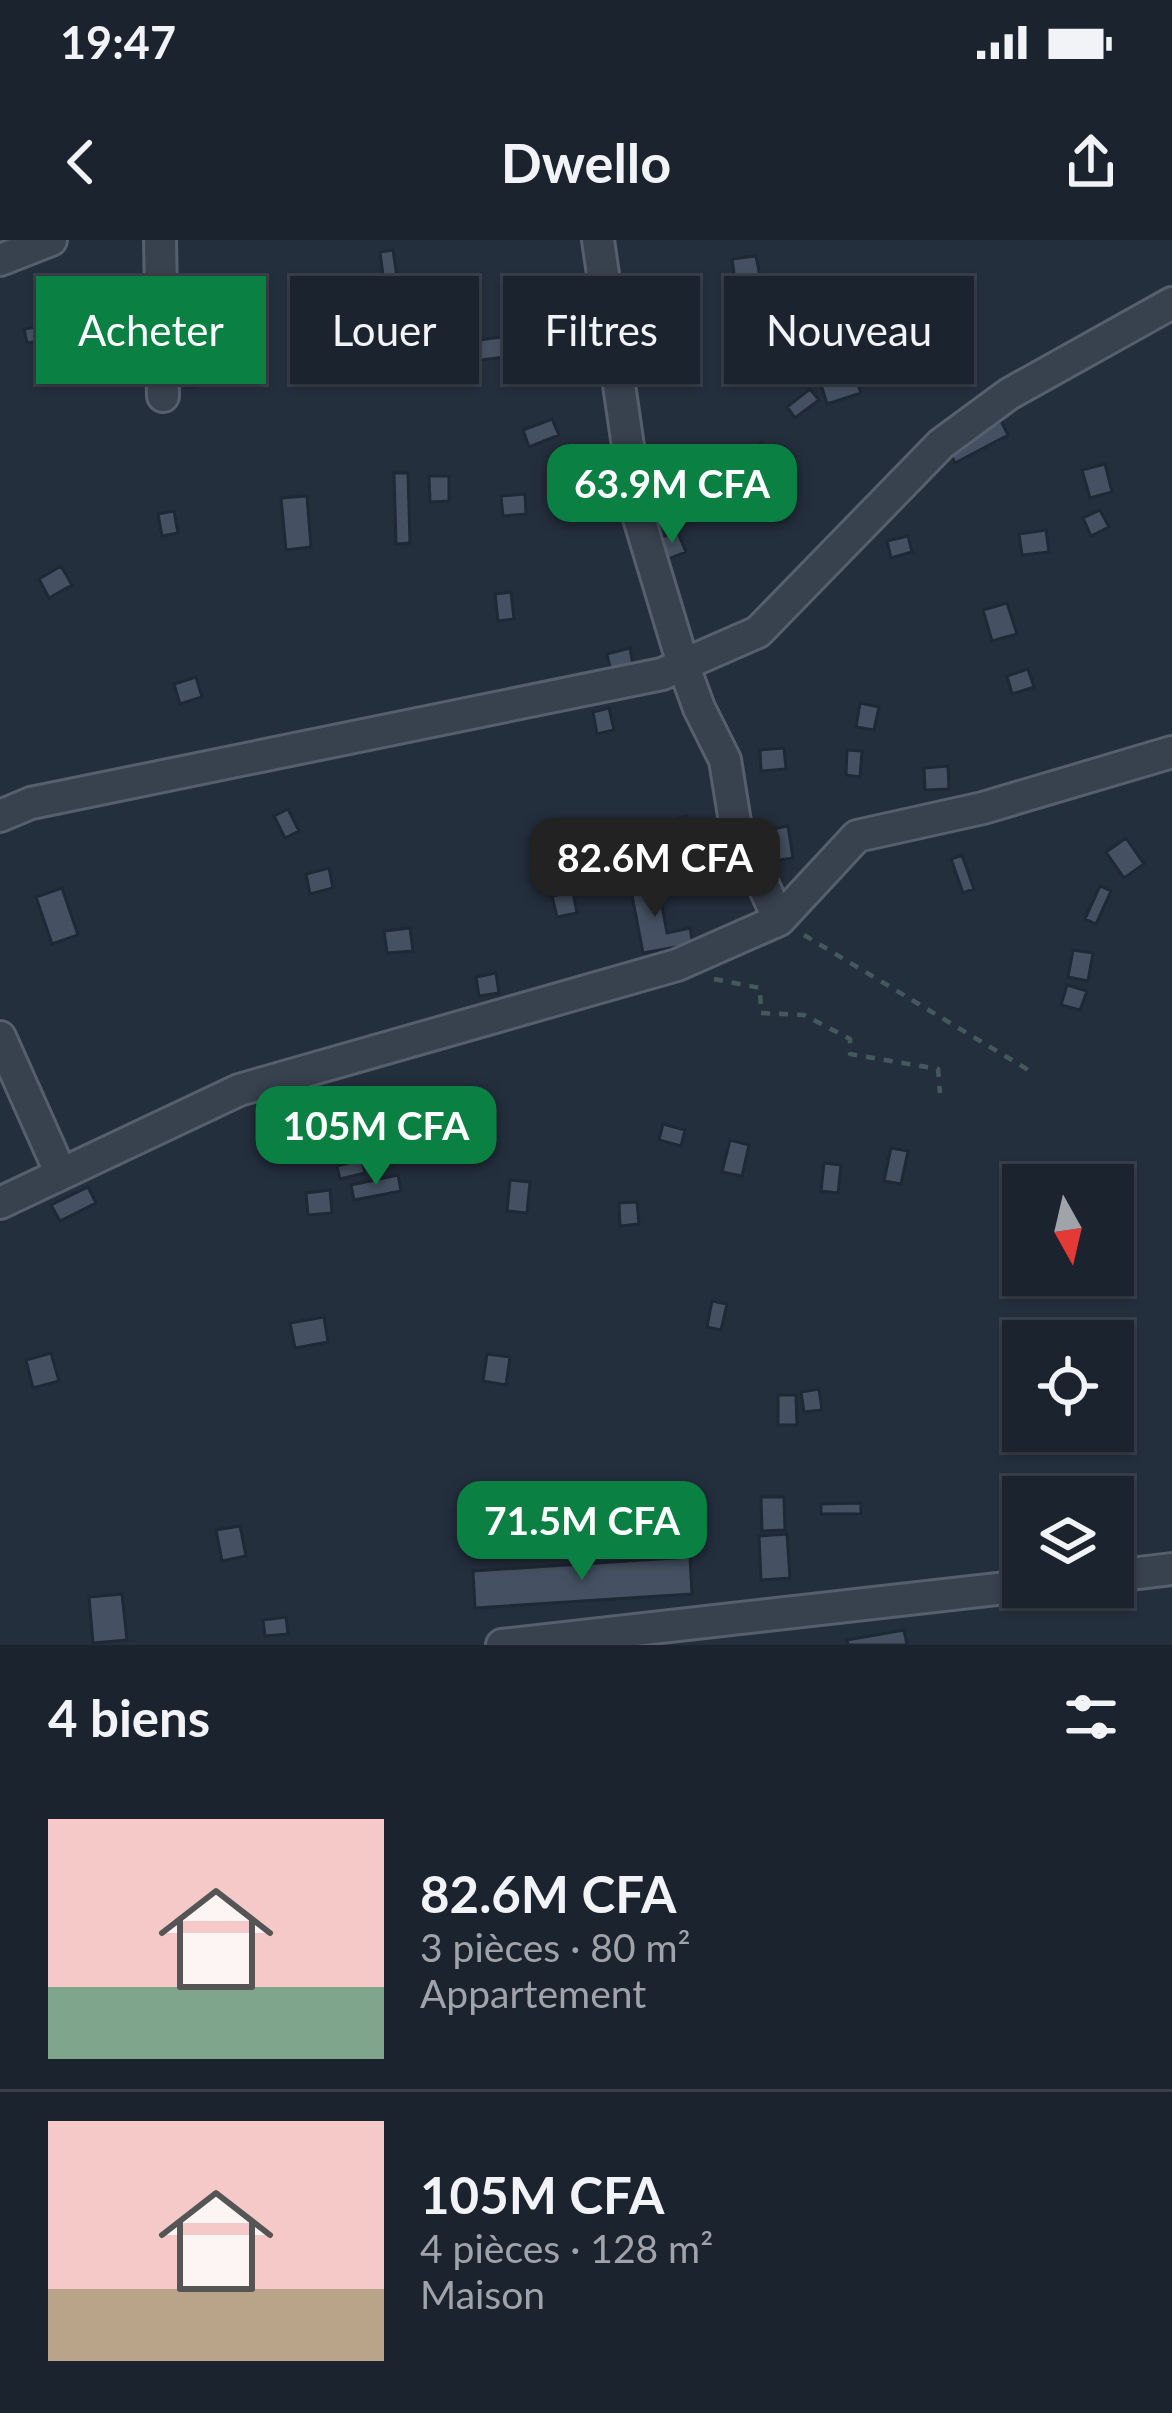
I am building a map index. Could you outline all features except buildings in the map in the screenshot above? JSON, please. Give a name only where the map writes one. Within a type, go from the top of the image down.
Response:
[{"type":"street","points":[[0,260],[51,240]]},
{"type":"street","points":[[160,240],[163,396]]},
{"type":"street","points":[[598,240],[638,514],[683,664],[725,760],[735,822],[779,920]]},
{"type":"street","points":[[0,816],[31,803],[662,674],[758,632],[941,444],[1009,394],[1172,303]]},
{"type":"street","points":[[0,1203],[239,1090],[664,969],[779,920],[857,836],[982,808],[1172,752]]},
{"type":"street","points":[[0,1037],[61,1174]]},
{"type":"street","points":[[1134,1574],[1172,1570]]},
{"type":"street","points":[[502,1645],[1002,1589]]},
{"type":"path","points":[[779,920],[1035,1074]]},
{"type":"path","points":[[664,969],[760,988],[761,1012],[804,1015],[850,1039],[850,1054],[938,1069],[940,1093]]}]
